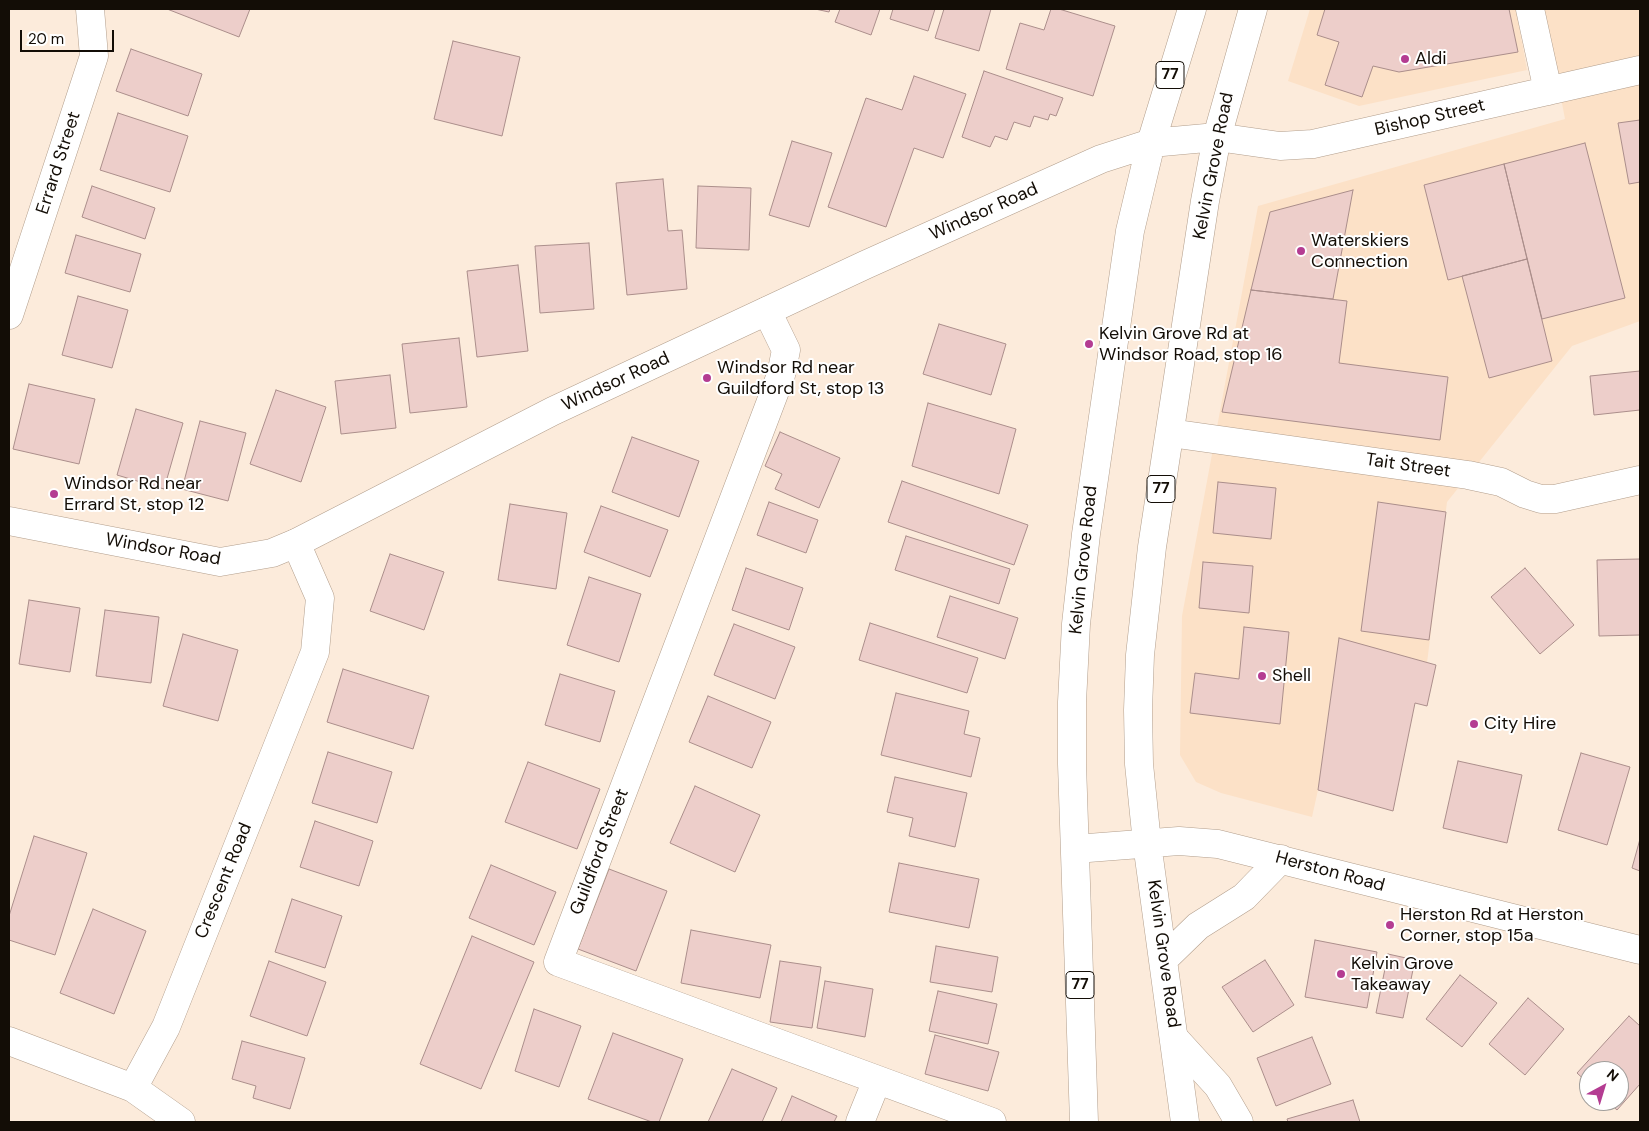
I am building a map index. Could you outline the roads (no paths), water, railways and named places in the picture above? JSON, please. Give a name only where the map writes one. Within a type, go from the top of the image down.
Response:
[{"type":"main road","name":"Errard Street","points":[[9,316],[94,56],[90,9]]},
{"type":"main road","name":"Kelvin Grove Road","points":[[1084,1122],[1072,702],[1080,580],[1130,231],[1151,143],[1192,9]]},
{"type":"main road","name":"Kelvin Grove Road","points":[[1185,1122],[1165,958],[1147,843],[1139,764],[1140,655],[1152,547],[1203,211],[1217,137],[1253,9]]},
{"type":"main road","points":[[1530,9],[1548,91]]},
{"type":"main road","name":"Bishop Street","points":[[1217,137],[1280,146],[1313,144],[1640,70]]},
{"type":"main road","name":"Windsor Road","points":[[9,521],[220,562],[272,553],[296,543],[553,411],[1101,159],[1151,143],[1217,137]]},
{"type":"main road","name":"Guildford Street","points":[[767,311],[786,350],[781,375],[558,962],[992,1122]]},
{"type":"main road","name":"Tait Street","points":[[1170,433],[1468,475],[1501,482],[1525,494],[1541,499],[1556,499],[1640,480]]},
{"type":"main road","name":"Crescent Road","points":[[134,1088],[166,1027],[314,652],[320,598],[296,543]]},
{"type":"main road","name":"Herston Road","points":[[1075,849],[1184,841],[1218,844],[1640,950]]},
{"type":"main road","points":[[1165,958],[1198,926],[1244,896],[1281,859]]},
{"type":"main road","name":"Kelvin Grove Road","points":[[1176,1040],[1218,1086],[1239,1122]]},
{"type":"main road","points":[[9,1041],[134,1088],[181,1122]]},
{"type":"main road","points":[[860,1122],[877,1080]]},
{"type":"place","name":"Aldi","points":[[1405,59]]},
{"type":"place","name":"Waterskiers Connection","points":[[1301,251]]},
{"type":"place","name":"Kelvin Grove Rd at Windsor Road, stop 16","points":[[1089,344]]},
{"type":"place","name":"Windsor Rd near Guildford St, stop 13","points":[[707,378]]},
{"type":"place","name":"Windsor Rd near Errard St, stop 12","points":[[54,494]]},
{"type":"place","name":"Shell","points":[[1262,676]]},
{"type":"place","name":"City Hire","points":[[1474,724]]},
{"type":"place","name":"Herston Rd at Herston Corner, stop 15a","points":[[1390,925]]},
{"type":"place","name":"Kelvin Grove Takeaway","points":[[1341,974]]}]
